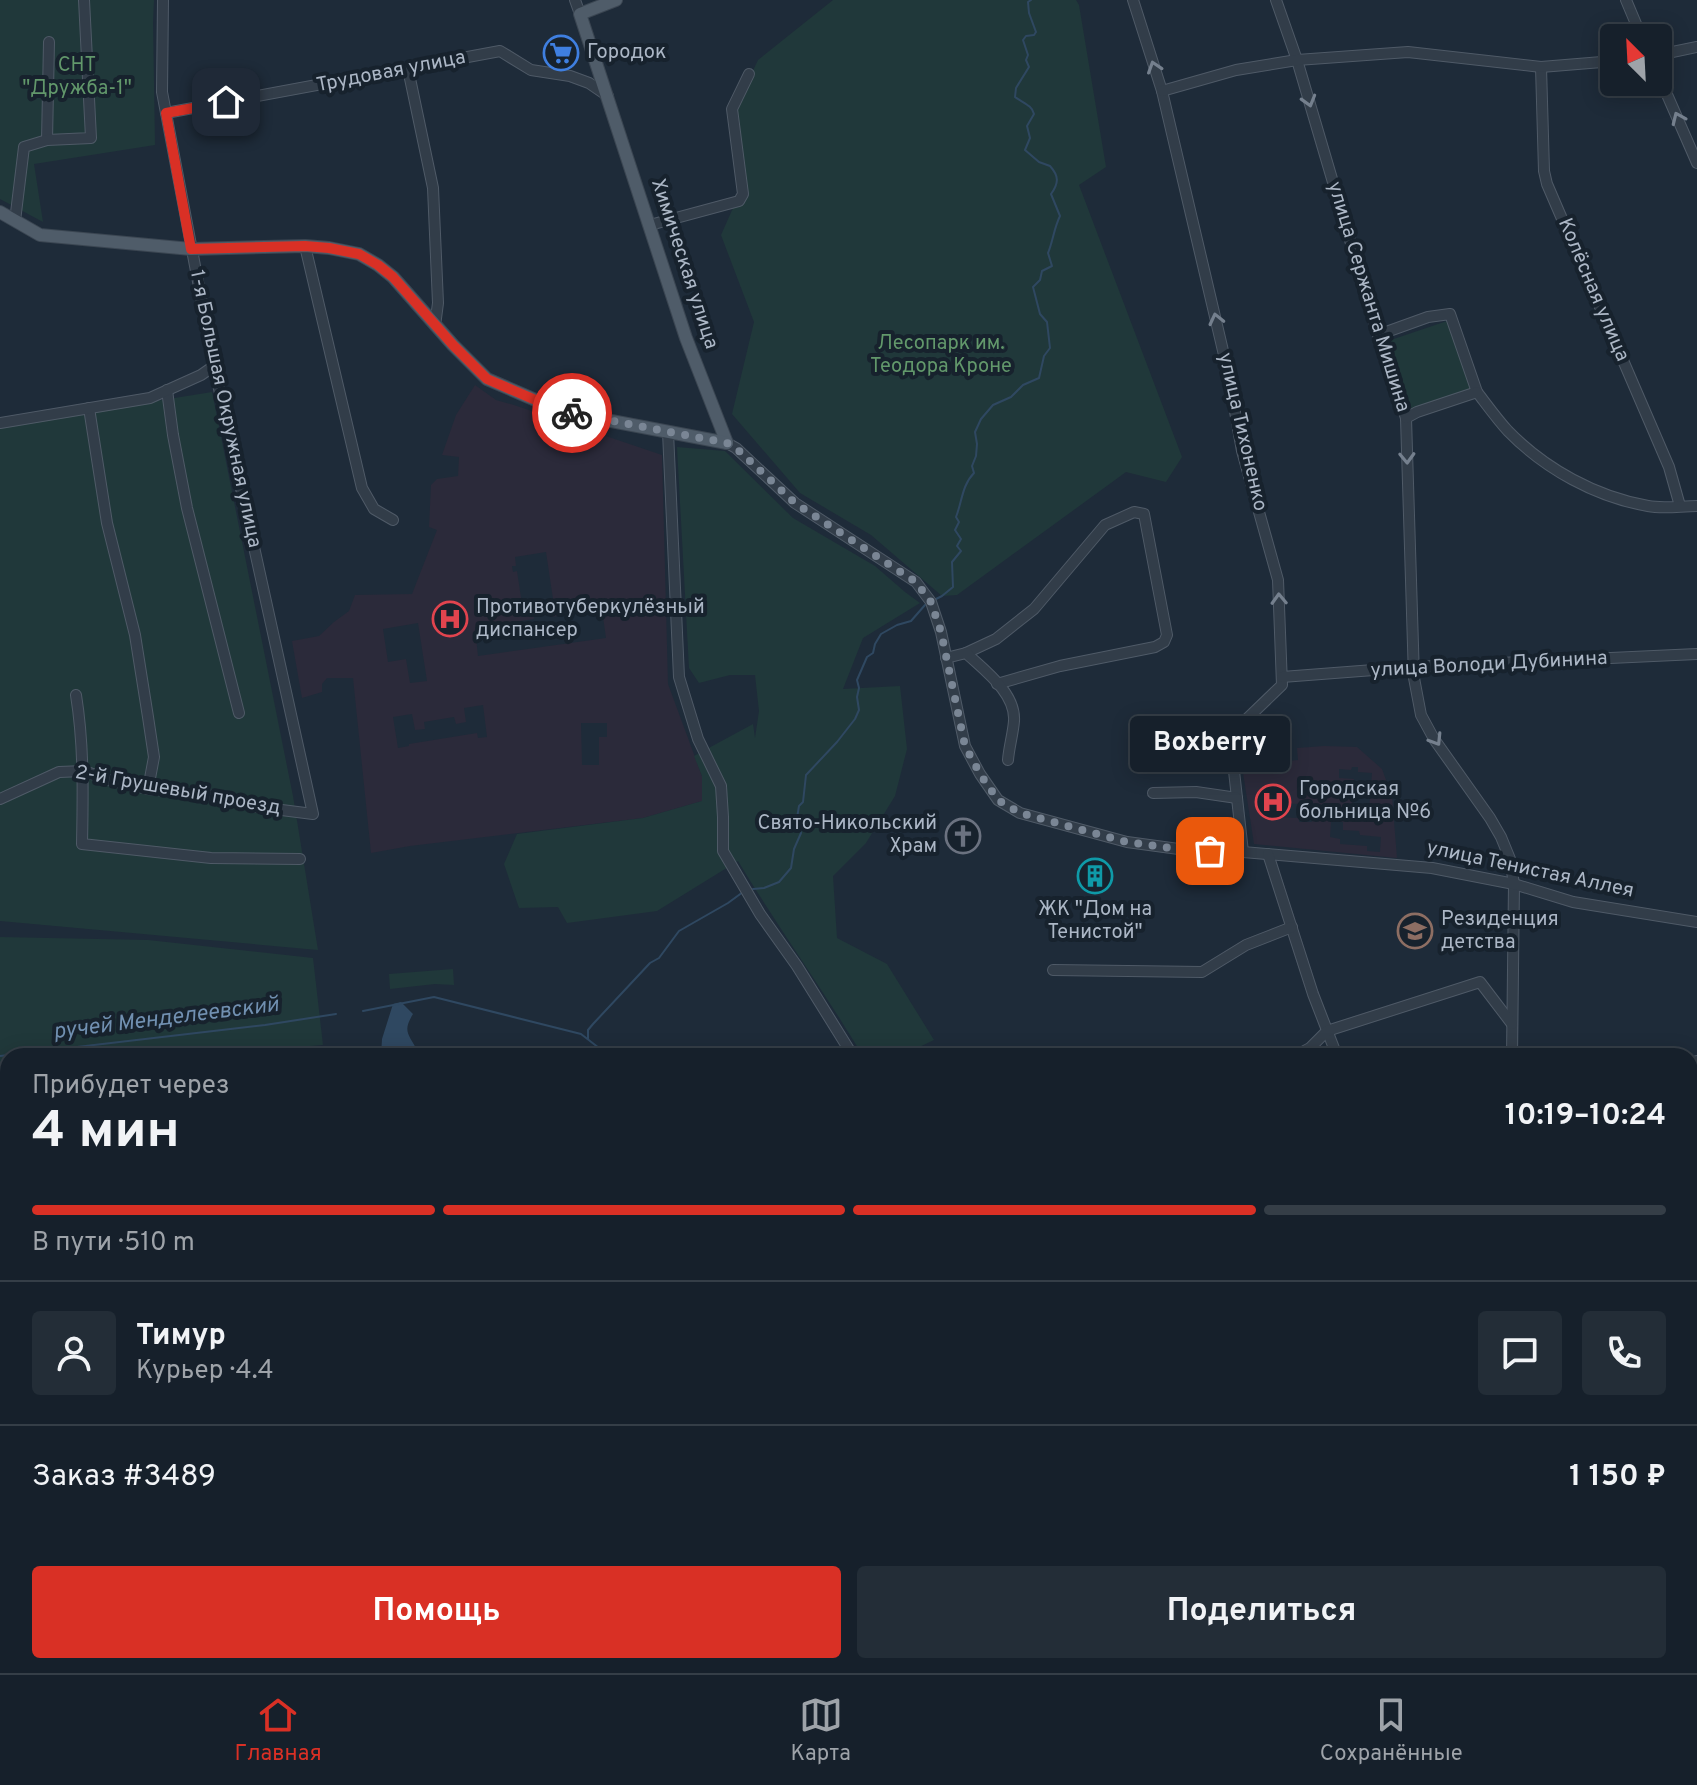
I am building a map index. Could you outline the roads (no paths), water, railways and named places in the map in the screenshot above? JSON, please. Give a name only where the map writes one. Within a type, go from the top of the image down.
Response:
[{"type":"main road","points":[[580,14],[616,0]]},
{"type":"main road","name":"Химическая улица","points":[[580,14],[686,338],[727,443]]},
{"type":"main road","name":"улица Тенистая Аллея","points":[[0,212],[40,235],[191,249],[305,246],[359,254],[393,277],[487,379],[554,408],[727,443]]},
{"type":"street","points":[[15,221],[24,147],[47,140],[91,138],[84,0]]},
{"type":"street","name":"1-я Большая Окружная улица","points":[[163,0],[162,92],[214,366],[313,814]]},
{"type":"street","points":[[575,0],[580,14]]},
{"type":"street","name":"улица Тихоненко","points":[[1133,0],[1162,91],[1228,372],[1242,451],[1278,580],[1282,677]]},
{"type":"street","name":"улица Сержанта Мишина","points":[[1276,0],[1406,418],[1413,667],[1421,715],[1434,739],[1490,818],[1510,859],[1514,884],[1512,1048]]},
{"type":"street","points":[[1626,0],[1636,24]]},
{"type":"street","points":[[47,140],[49,42]]},
{"type":"street","points":[[1672,52],[1697,47]]},
{"type":"street","name":"Трудовая улица","points":[[166,113],[500,51],[531,70],[570,76],[589,83],[608,96]]},
{"type":"street","points":[[1162,91],[1236,70],[1297,60],[1408,52],[1541,67],[1600,62]]},
{"type":"street","name":"Колёсная улица","points":[[1541,67],[1547,184],[1669,467],[1680,506]]},
{"type":"street","points":[[408,69],[433,188],[438,303],[435,326]]},
{"type":"street","points":[[650,225],[742,198],[732,109],[749,74]]},
{"type":"street","points":[[1668,96],[1697,163]]},
{"type":"street","points":[[305,246],[362,488],[374,509],[393,520]]},
{"type":"street","points":[[1378,335],[1428,317],[1450,314],[1477,392],[1508,431],[1538,457],[1574,481],[1606,495],[1650,507],[1697,506]]},
{"type":"street","points":[[0,423],[150,398],[214,366]]},
{"type":"street","points":[[167,390],[187,508],[239,713]]},
{"type":"street","points":[[1406,418],[1477,392]]},
{"type":"street","points":[[89,408],[107,523],[135,635],[148,717],[154,757],[148,789]]},
{"type":"street","points":[[668,432],[679,677],[698,739],[721,786],[723,851],[848,1048]]},
{"type":"street","name":"улица Тенистая Аллея","points":[[727,443],[795,503],[916,582],[931,602],[941,632],[965,746],[998,800],[1020,813],[1127,842],[1186,850],[1432,868],[1514,884],[1573,902],[1697,922]]},
{"type":"street","points":[[946,658],[966,653],[996,639],[1034,609],[1105,525],[1134,512],[1144,514],[1167,635],[1164,642],[1155,647],[1060,666],[997,684]]},
{"type":"street","points":[[966,653],[1009,698],[1014,717],[1008,760]]},
{"type":"street","name":"улица Володи Дубинина","points":[[1282,677],[1413,667],[1697,654]]},
{"type":"street","points":[[1243,852],[1230,735],[1282,685],[1282,677]]},
{"type":"street","points":[[76,695],[84,771],[82,844],[211,858],[300,859]]},
{"type":"street","name":"2-й Грушевый проезд","points":[[0,799],[59,772],[84,771],[148,789],[214,796],[258,807],[313,814]]},
{"type":"street","points":[[1153,793],[1196,792],[1237,798]]},
{"type":"street","points":[[1268,854],[1334,1048]]},
{"type":"street","points":[[1053,970],[1202,972],[1246,945],[1292,927]]},
{"type":"street","points":[[1310,1048],[1327,1031],[1480,982],[1512,1024]]},
{"type":"water","points":[[401,1002],[413,1014],[407,1029],[416,1048],[381,1048],[393,1004]]},
{"type":"waterway","points":[[936,599],[953,587],[952,562],[961,551],[957,546],[961,539],[955,530],[959,522],[956,517],[965,488],[974,473],[975,432],[993,405],[1039,378],[1044,356],[1050,348],[1047,322],[1040,314],[1033,287],[1040,280],[1042,271],[1052,266],[1048,253],[1060,216],[1051,194],[1057,180],[1050,166],[1039,162],[1025,150],[1030,138],[1027,126],[1034,114],[1029,106],[1015,97],[1016,88],[1029,67],[1023,40],[1036,32],[1029,13],[1028,2],[1031,0]]},
{"type":"waterway","points":[[753,889],[779,882],[791,868],[801,833],[797,818],[803,802],[806,775],[855,719],[859,710],[857,680],[867,657],[873,653],[881,634],[911,621],[925,605]]},
{"type":"waterway","points":[[588,1039],[588,1030],[593,1024],[650,963],[659,958],[679,931],[743,892]]},
{"type":"waterway","name":"ручей Менделеевский","points":[[363,1011],[434,997],[581,1034],[599,1048]]},
{"type":"waterway","name":"ручей Менделеевский","points":[[68,1048],[336,1014]]},
{"type":"place","name":"Городок","points":[[561,53]]},
{"type":"place","name":"Противотуберкулёзный диспансер","points":[[450,619]]},
{"type":"place","name":"Городская больница №6","points":[[1273,802]]},
{"type":"place","name":"Свято-Никольский Храм","points":[[963,836]]},
{"type":"place","name":"Boxberry","points":[[1210,851]]},
{"type":"place","name":"ЖК \"Дом на Тенистой\"","points":[[1095,876]]},
{"type":"place","name":"Резиденция детства","points":[[1415,931]]},
{"type":"park label","name":"СНТ \"Дружба-1\"","points":[[77,78]]},
{"type":"park label","name":"Лесопарк им. Теодора Кроне","points":[[941,356]]}]
